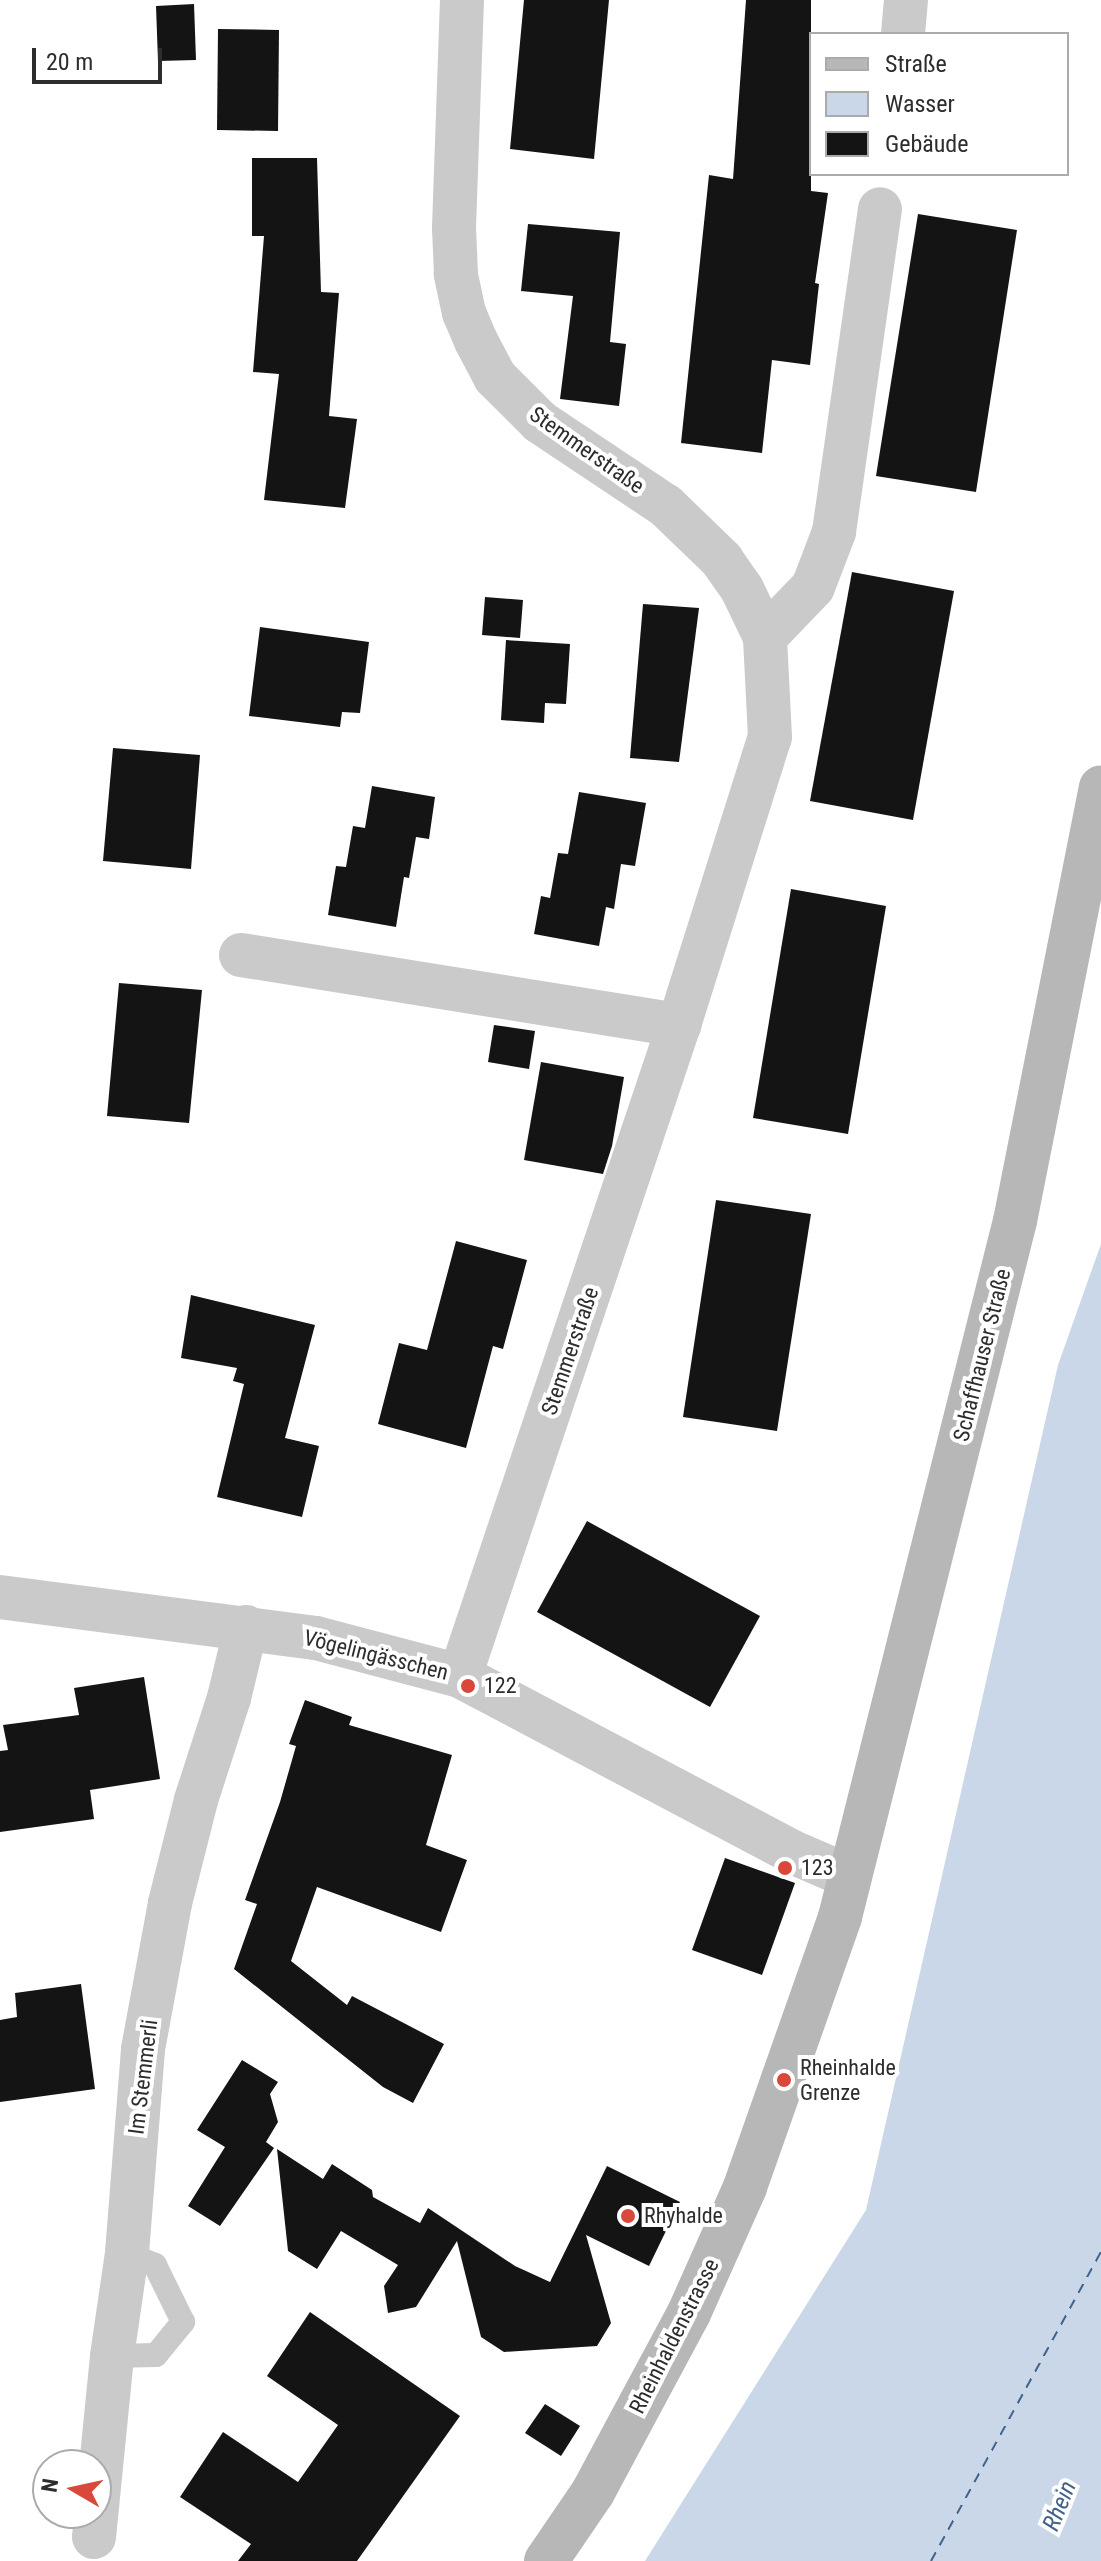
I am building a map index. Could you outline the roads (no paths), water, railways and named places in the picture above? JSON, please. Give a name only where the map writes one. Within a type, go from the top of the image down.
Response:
[{"type":"main road","name":"Schaffhauser Straße","points":[[845,1897],[1015,1221],[1101,787]]},
{"type":"main road","name":"Rheinhaldenstrasse","points":[[546,2561],[593,2492],[689,2313],[745,2187],[845,1897]]},
{"type":"street","name":"Stemmerstraße","points":[[460,1676],[679,1025],[770,737],[765,637],[742,589],[711,546],[666,506],[540,422],[495,377],[464,313],[456,274],[454,228],[462,0]]},
{"type":"street","points":[[903,32],[906,0]]},
{"type":"street","points":[[765,637],[813,587],[834,532],[880,209]]},
{"type":"street","points":[[241,955],[679,1025]]},
{"type":"street","name":"Vögelingässchen","points":[[0,1597],[316,1638],[460,1676],[790,1851],[845,1897]]},
{"type":"street","name":"Im Stemmerli","points":[[94,2537],[112,2356],[127,2253],[143,2049],[170,1903],[196,1800],[229,1698],[246,1627]]},
{"type":"lane","points":[[112,2356],[156,2355],[183,2322],[155,2265],[127,2253]]},
{"type":"water","name":"Rhein","points":[[1101,1244],[1101,2561],[645,2561],[866,2210],[1058,1365]]},
{"type":"place","name":"122","points":[[468,1686]]},
{"type":"place","name":"123","points":[[785,1868]]},
{"type":"place","name":"Rheinhalde Grenze","points":[[784,2080]]},
{"type":"place","name":"Rhyhalde","points":[[628,2216]]}]
